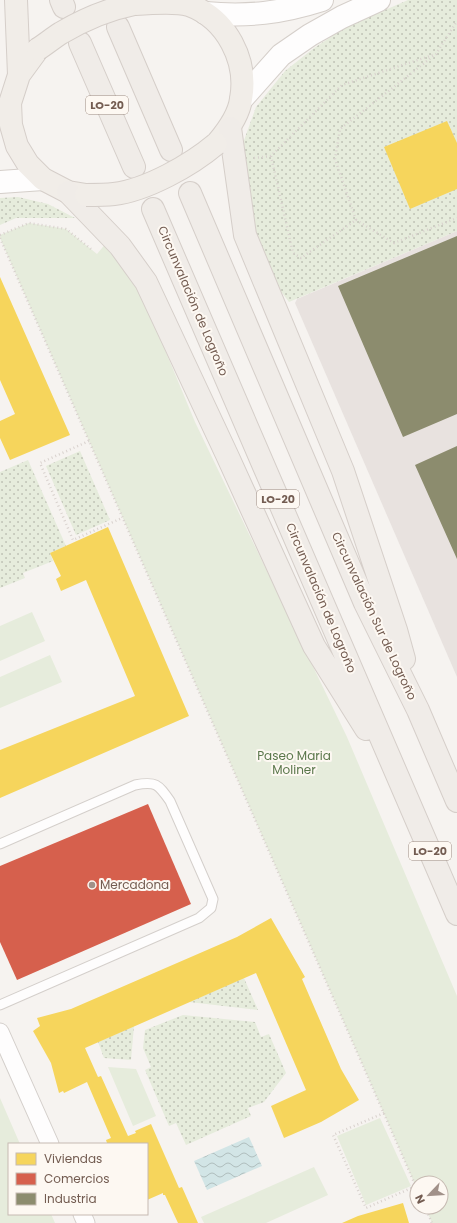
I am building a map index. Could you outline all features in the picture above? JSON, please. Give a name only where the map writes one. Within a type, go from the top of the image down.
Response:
[{"type":"highway","name":"LO-20","points":[[118,27],[171,150]]},
{"type":"highway","name":"LO-20","points":[[80,43],[134,166]]},
{"type":"highway","points":[[223,136],[234,161],[245,235],[343,471],[396,630],[418,710]]},
{"type":"highway","name":"Circunvalación Sur de Logroño","points":[[190,193],[365,603],[418,710],[457,801]]},
{"type":"highway","points":[[77,194],[110,236],[120,246],[146,282],[314,646],[404,789]]},
{"type":"highway","name":"Circunvalación de Logroño","points":[[153,209],[404,789]]},
{"type":"highway","name":"LO-20","points":[[404,789],[457,914]]},
{"type":"main road","points":[[16,0],[19,74]]},
{"type":"main road","points":[[322,0],[299,8],[264,14],[225,15],[192,6],[162,3],[134,4],[102,13],[83,22],[61,33],[38,49],[19,74],[5,109],[17,146],[28,164],[43,179],[77,194],[115,194],[142,186],[172,173],[205,153],[223,136],[241,100],[281,55],[310,35],[342,17],[378,0]]},
{"type":"main road","points":[[192,6],[224,30],[237,51],[243,75],[241,100]]},
{"type":"main road","points":[[0,182],[43,179]]},
{"type":"street","points":[[0,1032],[50,1143]]},
{"type":"lane","points":[[0,844],[135,785],[150,782],[161,788],[170,801],[213,899],[211,908],[199,918],[0,1005]]},
{"type":"path","points":[[457,21],[436,54],[340,129],[335,159],[356,220],[394,243],[457,218]]},
{"type":"path","points":[[234,161],[271,156],[342,85],[436,54]]},
{"type":"path","points":[[271,156],[293,253],[301,258],[356,220]]},
{"type":"path","points":[[110,236],[98,254],[66,229],[29,223],[0,237],[411,1175]]},
{"type":"path","points":[[89,441],[40,463],[73,540],[122,518]]},
{"type":"path","points":[[384,1113],[333,1135],[366,1208],[409,1190]]},
{"type":"shaded area","points":[[457,231],[457,677],[295,303],[297,299]]},
{"type":"green space","points":[[408,0],[457,0],[457,231],[289,302],[276,285],[262,256],[248,205],[242,146],[256,107],[285,71],[314,48],[346,27]]},
{"type":"green space","points":[[18,197],[48,204],[75,218],[16,218],[0,225],[0,198]]},
{"type":"green space","name":"Paseo Maria Moliner","points":[[29,223],[66,229],[97,254],[107,242],[138,285],[195,422],[347,737],[457,996],[457,1223],[432,1223],[428,1215],[449,1215],[449,1175],[411,1175],[0,238],[0,235]]},
{"type":"green space","points":[[80,451],[110,520],[76,535],[46,466]]},
{"type":"green space","points":[[28,460],[66,546],[50,553],[53,561],[23,573],[25,578],[0,588],[0,472]]},
{"type":"green space","points":[[32,612],[45,641],[0,661],[0,626]]},
{"type":"green space","points":[[50,655],[62,682],[0,708],[0,677]]},
{"type":"green space","points":[[244,978],[258,1010],[189,1002]]},
{"type":"green space","points":[[183,1015],[255,1022],[261,1037],[269,1034],[286,1073],[264,1102],[248,1108],[251,1116],[186,1145],[176,1123],[169,1126],[145,1070],[151,1067],[143,1048],[145,1030]]},
{"type":"green space","points":[[134,1026],[131,1060],[104,1058],[98,1042]]},
{"type":"green space","points":[[108,1067],[136,1069],[156,1116],[133,1126]]},
{"type":"green space","points":[[0,1098],[20,1143],[8,1143],[8,1215],[51,1215],[55,1223],[0,1223]]},
{"type":"green space","points":[[380,1118],[409,1182],[409,1187],[366,1205],[337,1136]]},
{"type":"green space","points":[[314,1167],[328,1195],[266,1223],[204,1223],[201,1217]]},
{"type":"water","points":[[249,1137],[262,1166],[207,1190],[194,1161]]},
{"type":"building: Viviendas","points":[[447,121],[457,143],[457,189],[410,209],[384,147]]},
{"type":"building: Viviendas","points":[[0,277],[70,435],[10,460],[0,438],[0,421],[15,414],[0,380]]},
{"type":"building: Viviendas","points":[[108,527],[189,716],[0,798],[0,750],[135,696],[86,580],[61,591],[56,579],[61,576],[50,553]]},
{"type":"building: Viviendas","points":[[271,918],[305,977],[302,979],[341,1069],[359,1100],[321,1122],[284,1138],[271,1106],[306,1090],[256,973],[85,1048],[98,1077],[101,1076],[128,1136],[151,1124],[179,1188],[182,1187],[198,1223],[178,1223],[163,1193],[148,1200],[148,1143],[107,1143],[106,1140],[111,1138],[87,1082],[64,1093],[63,1091],[59,1093],[51,1063],[33,1031],[40,1026],[37,1018],[71,1009],[237,937]]},
{"type":"building: Viviendas","points":[[403,1203],[409,1223],[342,1223],[358,1216]]},
{"type":"building: Comercios","name":"Mercadona","points":[[148,804],[191,904],[17,980],[0,942],[0,866]]},
{"type":"building: Industria","points":[[457,236],[457,414],[403,437],[338,286]]},
{"type":"building: Industria","points":[[457,446],[457,559],[415,465]]},
{"type":"place","name":"Mercadona","points":[[92,885]]}]
